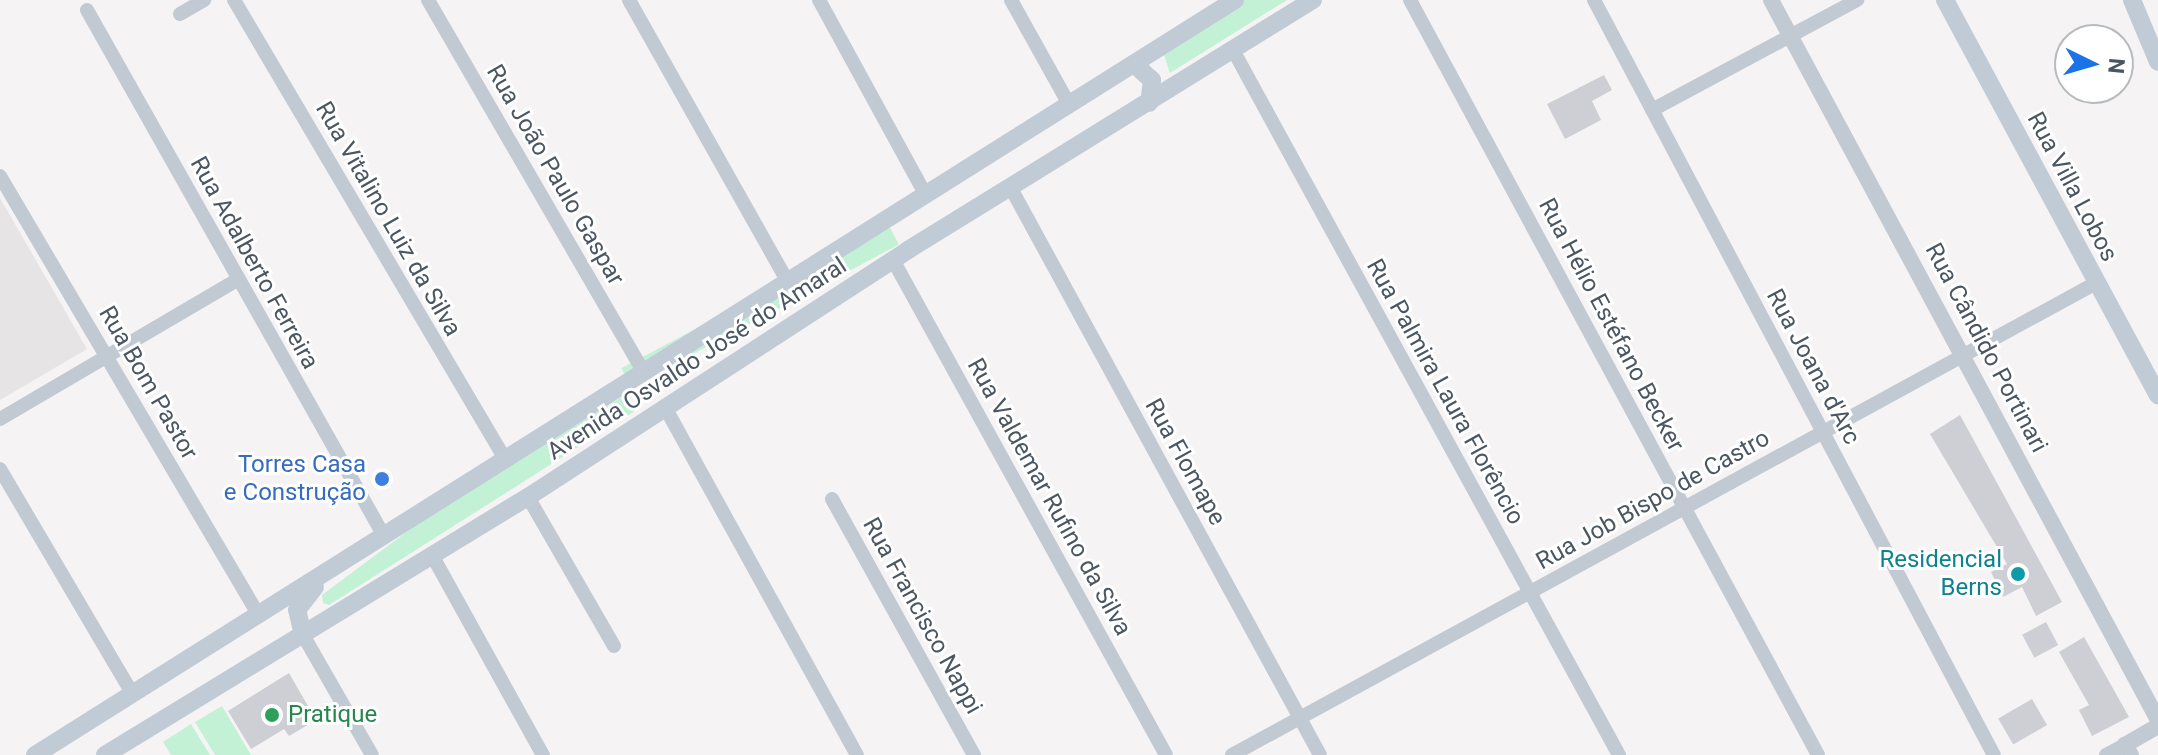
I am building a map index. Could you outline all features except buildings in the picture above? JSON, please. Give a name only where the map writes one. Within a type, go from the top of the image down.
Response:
[{"type":"main road","name":"Avenida Osvaldo José do Amaral","points":[[35,755],[131,691],[384,536],[1134,64],[1209,7],[1235,0]]},
{"type":"main road","name":"Avenida Osvaldo José do Amaral","points":[[105,755],[528,497],[893,260],[1012,190],[1313,0]]},
{"type":"main road","name":"Rua Villa Lobos","points":[[1945,0],[2158,395]]},
{"type":"main road","points":[[2132,0],[2158,62]]},
{"type":"main road","points":[[1134,64],[1152,80],[1149,103]]},
{"type":"main road","points":[[303,635],[296,617],[299,601],[384,536]]},
{"type":"street","points":[[180,14],[204,0]]},
{"type":"street","name":"Rua Vitalino Luiz da Silva","points":[[234,0],[505,459]]},
{"type":"street","name":"Rua João Paulo Gaspar","points":[[428,0],[644,372]]},
{"type":"street","points":[[629,0],[788,282]]},
{"type":"street","points":[[819,0],[925,194]]},
{"type":"street","points":[[1011,0],[1069,104]]},
{"type":"street","name":"Rua Hélio Estéfano Becker","points":[[1410,0],[1818,755]]},
{"type":"street","name":"Rua Joana d'Arc","points":[[1594,0],[1994,755]]},
{"type":"street","name":"Rua Cândido Portinari","points":[[1771,0],[2158,720]]},
{"type":"street","points":[[1652,110],[1857,0]]},
{"type":"street","name":"Rua Adalberto Ferreira","points":[[87,10],[384,536]]},
{"type":"street","name":"Rua Palmira Laura Florêncio","points":[[1233,50],[1619,755]]},
{"type":"street","name":"Rua Bom Pastor","points":[[0,176],[258,614]]},
{"type":"street","name":"Rua Flomape","points":[[1012,190],[1320,755]]},
{"type":"street","name":"Rua Valdemar Rufino da Silva","points":[[893,260],[1166,755]]},
{"type":"street","points":[[0,419],[237,280]]},
{"type":"street","name":"Rua Job Bispo de Castro","points":[[1232,755],[2096,283]]},
{"type":"street","points":[[666,409],[857,755]]},
{"type":"street","points":[[0,469],[131,691]]},
{"type":"street","points":[[528,497],[614,646]]},
{"type":"street","name":"Rua Francisco Nappi","points":[[832,499],[974,755]]},
{"type":"street","points":[[432,555],[543,755]]},
{"type":"street","points":[[303,635],[372,755]]},
{"type":"street","points":[[2106,755],[2128,750],[2158,726]]},
{"type":"shaded area","points":[[0,198],[87,349],[0,400]]},
{"type":"green space","points":[[1245,0],[1287,0],[1170,73],[1163,52]]},
{"type":"green space","points":[[889,226],[899,245],[631,387],[621,368]]},
{"type":"green space","points":[[625,395],[635,411],[329,605],[323,603],[322,595],[420,522]]},
{"type":"green space","points":[[222,706],[251,755],[215,755],[195,722]]},
{"type":"green space","points":[[191,724],[210,755],[171,755],[163,742]]},
{"type":"place","name":"Torres Casa e Construção","points":[[382,479]]},
{"type":"place","name":"Residencial Berns","points":[[2018,574]]},
{"type":"place","name":"Pratique","points":[[272,715]]}]
